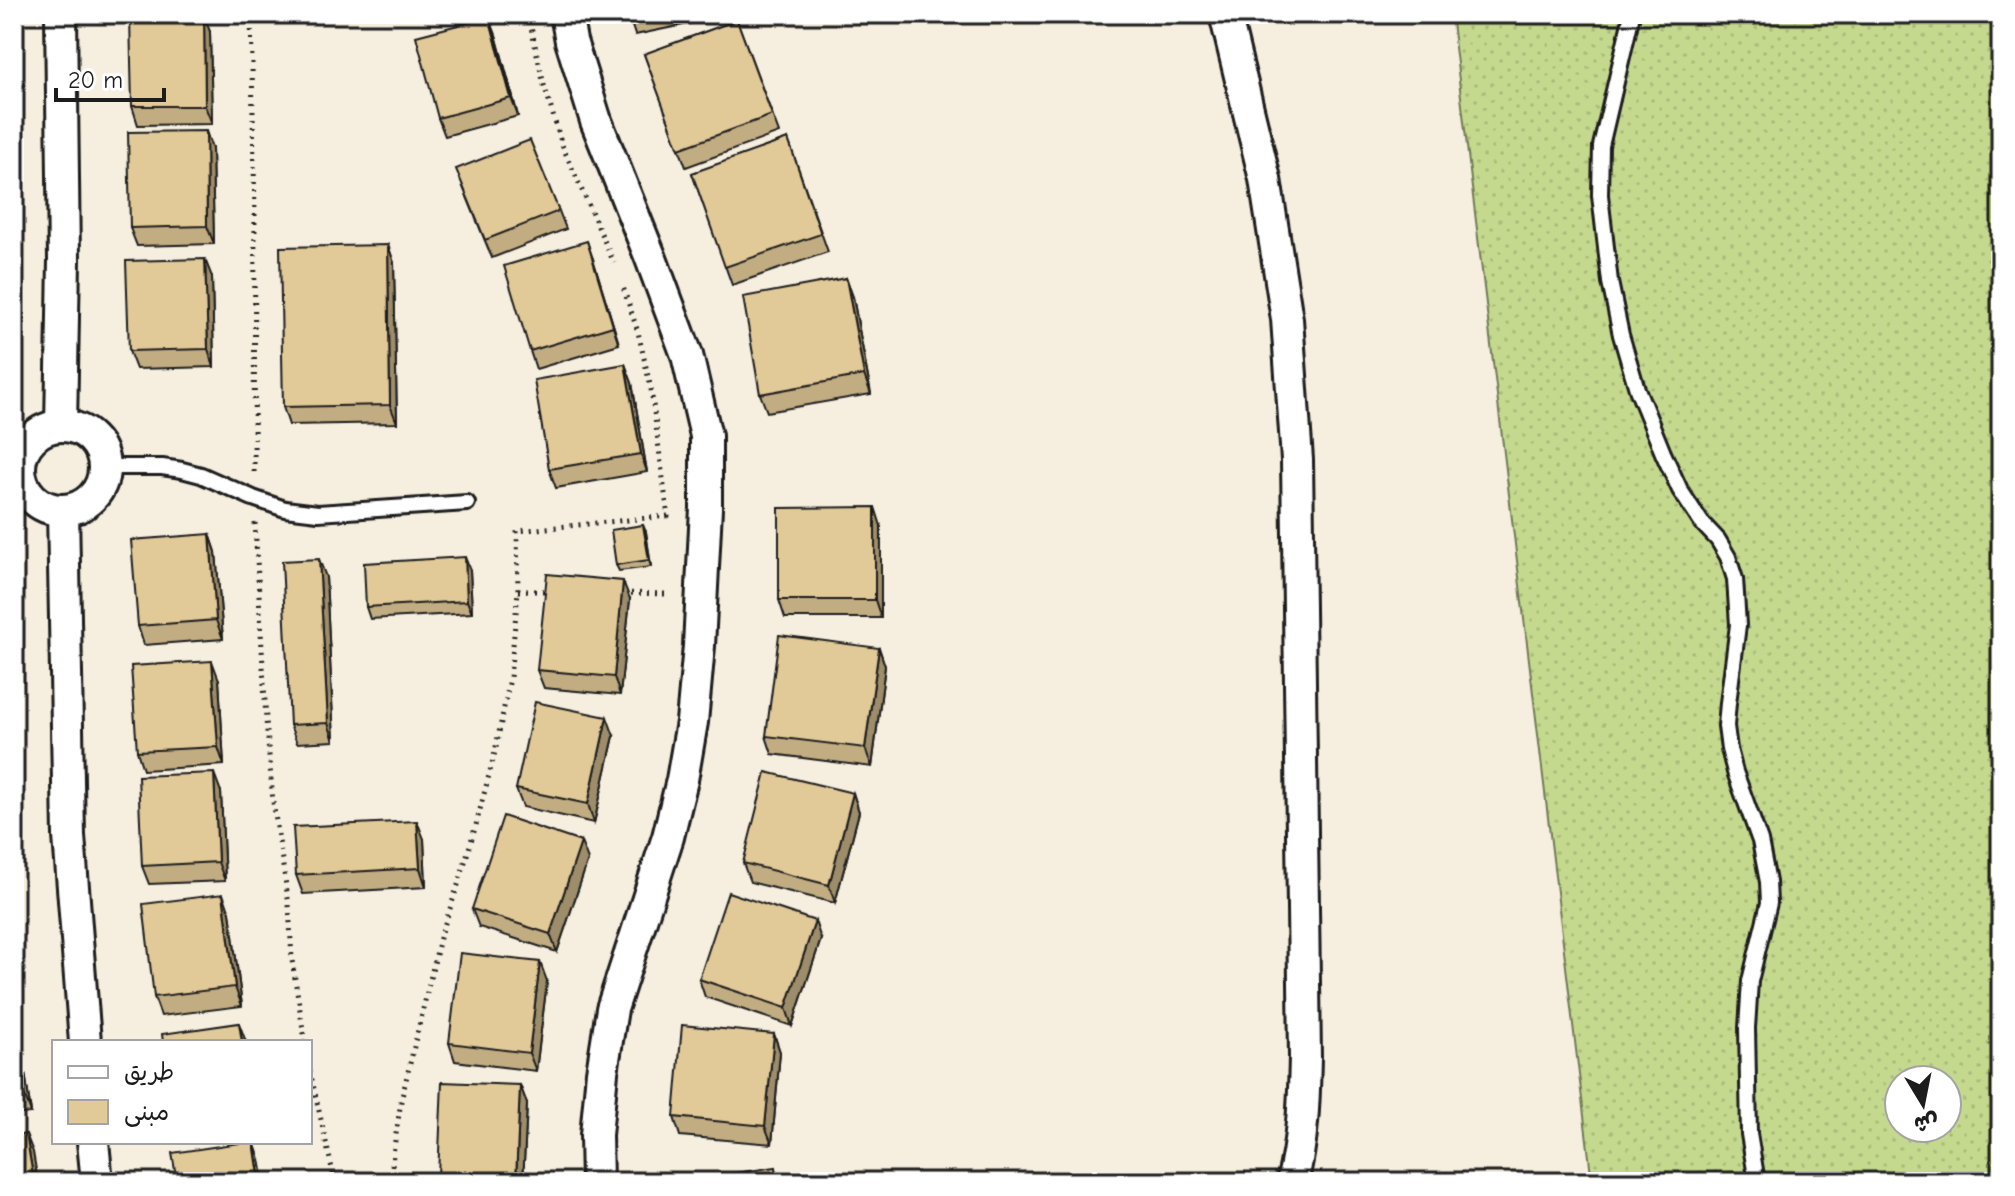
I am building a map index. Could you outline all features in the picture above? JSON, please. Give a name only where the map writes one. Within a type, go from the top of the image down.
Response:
[{"type":"street","points":[[61,14],[64,260],[61,426]]},
{"type":"street","points":[[566,14],[571,41],[596,121],[687,355],[706,436],[706,508],[692,722],[668,837],[612,1009],[600,1088],[596,1135],[597,1182]]},
{"type":"street","points":[[1225,14],[1267,194],[1287,319],[1297,460],[1305,1057],[1303,1107],[1292,1182]]},
{"type":"street","points":[[61,426],[77,429],[91,438],[101,451],[104,467],[101,483],[92,497],[79,507],[63,510],[46,508],[33,499],[17,470],[22,453],[31,439],[45,429],[61,426]]},
{"type":"street","points":[[63,510],[69,836],[85,1040]]},
{"type":"street","points":[[93,1144],[97,1182]]},
{"type":"lane","points":[[1632,14],[1601,146],[1600,195],[1610,282],[1637,389],[1680,490],[1701,522],[1718,540],[1735,579],[1738,625],[1728,703],[1728,738],[1735,772],[1760,841],[1768,882],[1767,914],[1750,981],[1747,1028],[1749,1134],[1757,1182]]},
{"type":"lane","points":[[104,467],[182,470],[285,509],[318,513],[467,503]]},
{"type":"path","points":[[251,14],[255,215],[253,498],[273,802],[305,1040]]},
{"type":"path","points":[[391,1182],[401,1101],[440,938],[495,752],[510,678],[518,591],[517,531],[668,516],[651,389],[638,332],[619,276],[562,145],[528,14]]},
{"type":"path","points":[[518,591],[563,592]]},
{"type":"path","points":[[622,593],[667,594],[666,607]]},
{"type":"path","points":[[312,1080],[335,1182]]},
{"type":"green space","points":[[1451,14],[2001,14],[2001,1182],[1592,1182]]},
{"type":"building","points":[[204,14],[205,106],[132,106],[130,16]]},
{"type":"building","points":[[489,17],[511,98],[438,118],[416,36]]},
{"type":"building","points":[[737,20],[772,115],[679,149],[644,54]]},
{"type":"building","points":[[206,131],[207,226],[130,228],[128,132]]},
{"type":"building","points":[[788,139],[821,234],[725,267],[692,173]]},
{"type":"building","points":[[530,140],[559,211],[485,240],[456,169]]},
{"type":"building","points":[[587,241],[613,326],[530,351],[504,266]]},
{"type":"building","points":[[388,245],[390,405],[283,407],[280,247]]},
{"type":"building","points":[[205,259],[208,349],[129,351],[126,261]]},
{"type":"building","points":[[846,278],[864,375],[760,394],[743,297]]},
{"type":"building","points":[[625,364],[641,454],[549,469],[534,380]]},
{"type":"building","points":[[875,507],[875,600],[779,600],[779,508]]},
{"type":"building","points":[[643,525],[649,560],[616,565],[611,530]]},
{"type":"building","points":[[210,534],[216,620],[138,626],[131,540]]},
{"type":"building","points":[[465,557],[467,601],[366,607],[364,563]]},
{"type":"building","points":[[319,559],[328,723],[290,725],[282,561]]},
{"type":"building","points":[[547,574],[623,581],[614,677],[537,670]]},
{"type":"building","points":[[779,635],[879,648],[865,748],[766,736]]},
{"type":"building","points":[[212,661],[218,747],[137,751],[131,666]]},
{"type":"building","points":[[535,702],[607,717],[588,804],[516,789]]},
{"type":"building","points":[[766,772],[853,793],[829,885],[743,863]]},
{"type":"building","points":[[214,773],[218,862],[142,866],[138,776]]},
{"type":"building","points":[[503,816],[581,842],[550,934],[472,909]]},
{"type":"building","points":[[417,821],[420,868],[296,875],[293,827]]},
{"type":"building","points":[[728,892],[815,921],[786,1008],[699,979]]},
{"type":"building","points":[[223,894],[235,987],[154,997],[143,904]]},
{"type":"building","points":[[460,953],[540,962],[529,1053],[449,1043]]},
{"type":"building","points":[[239,1023],[242,1040],[163,1040],[162,1034]]},
{"type":"building","points":[[682,1025],[774,1034],[765,1126],[674,1117]]},
{"type":"building","points":[[14,1026],[24,1094],[14,1096]]},
{"type":"building","points":[[442,1082],[520,1085],[516,1180],[438,1176]]},
{"type":"building","points":[[26,1134],[34,1182],[14,1182],[14,1136]]},
{"type":"building","points":[[254,1144],[260,1182],[177,1182],[172,1153]]},
{"type":"building","points":[[776,1167],[778,1182],[679,1182],[679,1181]]}]
